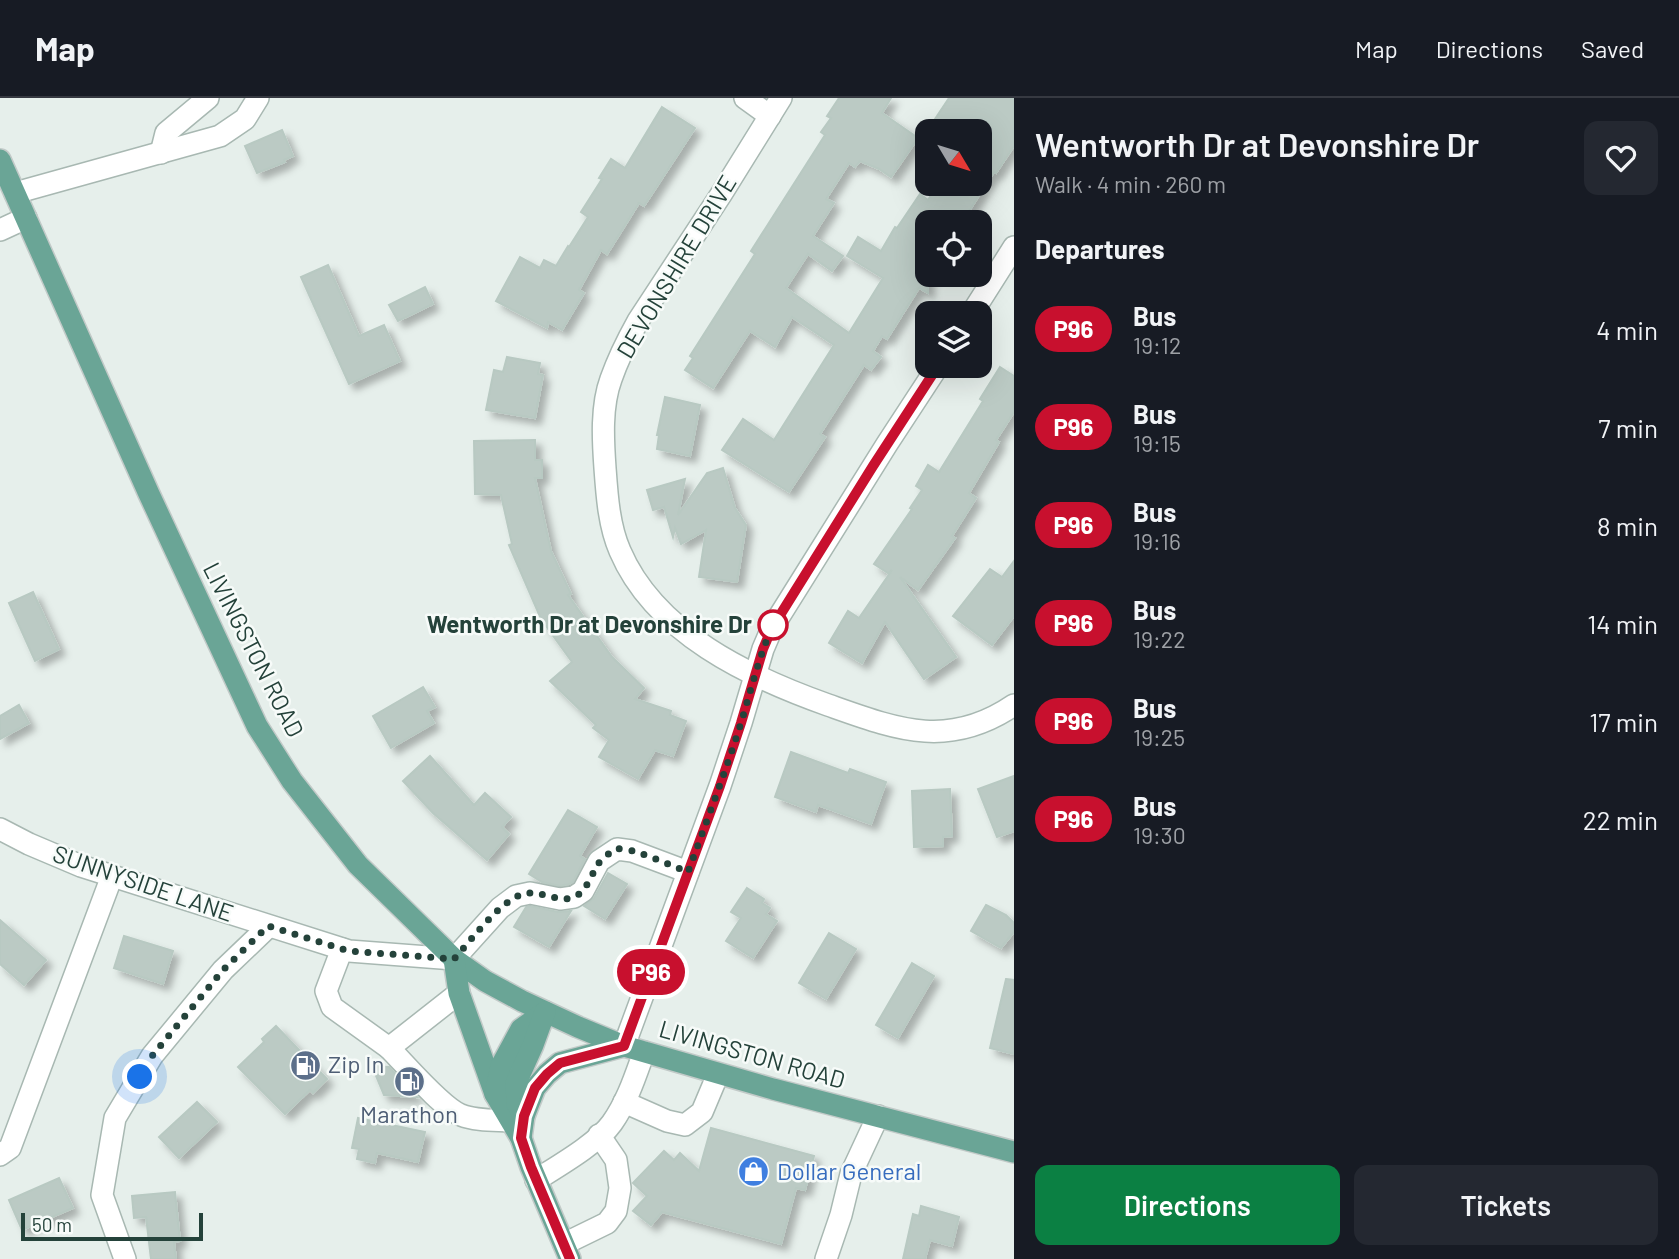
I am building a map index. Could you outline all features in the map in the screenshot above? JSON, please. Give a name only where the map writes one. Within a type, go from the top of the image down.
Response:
[{"type":"main road","name":"LIVINGSTON ROAD","points":[[0,160],[149,495],[257,726],[292,781],[358,864],[454,959],[502,990],[545,1012],[634,1049],[718,1074],[1014,1152]]},
{"type":"main road","points":[[454,959],[459,993],[567,1252]]},
{"type":"main road","points":[[511,1116],[501,1066],[521,1029],[545,1012]]},
{"type":"main road","points":[[511,1116],[517,1104],[516,1083],[534,1045],[545,1012]]},
{"type":"main road","points":[[511,1116],[560,1063],[634,1049]]},
{"type":"street","points":[[161,153],[166,133],[208,98]]},
{"type":"street","points":[[15,193],[220,136],[245,119],[258,98]]},
{"type":"street","points":[[746,98],[775,107]]},
{"type":"street","name":"DEVONSHIRE DRIVE","points":[[775,107],[627,341],[610,380],[604,427],[606,487],[619,550],[647,596],[701,644],[755,676],[818,701],[874,722],[934,732],[971,727],[1014,705]]},
{"type":"street","points":[[0,230],[26,218]]},
{"type":"street","points":[[980,301],[1014,247]]},
{"type":"street","points":[[537,1180],[586,1147],[611,1125],[630,1092],[634,1049],[688,872],[720,786],[767,638],[930,378]]},
{"type":"street","name":"SUNNYSIDE LANE","points":[[0,829],[63,859],[342,949],[454,959]]},
{"type":"street","points":[[454,959],[500,908],[516,896],[530,892],[561,899],[574,897],[583,891],[599,861],[617,849],[632,851],[688,872]]},
{"type":"street","points":[[0,1155],[10,1148],[113,876]]},
{"type":"street","points":[[125,1259],[102,1195],[115,1118],[152,1056],[223,970],[268,926]]},
{"type":"street","points":[[342,949],[326,991],[332,1007],[389,1048],[442,1103],[460,1115],[476,1118],[511,1116]]},
{"type":"street","points":[[389,1048],[459,993]]},
{"type":"street","points":[[624,1102],[667,1121],[685,1125],[702,1112],[718,1074]]},
{"type":"street","points":[[826,1259],[851,1174],[877,1116]]},
{"type":"street","points":[[567,1252],[607,1223],[616,1210],[620,1188],[616,1160],[599,1135]]},
{"type":"building","points":[[839,98],[891,98],[882,113],[915,136],[915,142],[891,177],[860,161],[855,167],[849,163],[826,199],[834,203],[813,236],[843,256],[832,271],[808,254],[786,288],[849,333],[883,278],[847,256],[858,237],[881,251],[919,196],[928,200],[930,196],[979,196],[970,210],[915,210],[915,287],[928,287],[928,293],[919,288],[887,339],[882,336],[873,351],[881,357],[871,370],[864,365],[820,434],[825,437],[789,492],[722,450],[743,419],[774,440],[834,345],[792,317],[775,347],[750,331],[713,388],[685,370],[693,358],[690,356],[755,254],[751,251],[825,135],[821,132],[831,118],[827,116]]},
{"type":"building","points":[[949,98],[1014,98],[1014,146],[996,173],[992,175],[992,119],[935,119]]},
{"type":"building","points":[[662,107],[695,128],[644,206],[639,203],[607,254],[601,250],[579,290],[584,293],[562,330],[548,322],[547,328],[496,301],[520,257],[540,268],[544,260],[556,266],[588,217],[581,212],[611,159],[625,168]]},
{"type":"building","points":[[282,130],[293,156],[257,173],[245,146]]},
{"type":"building","points":[[328,265],[359,336],[384,325],[400,361],[349,384],[301,277]]},
{"type":"building","points":[[425,287],[433,304],[398,321],[389,305]]},
{"type":"building","points":[[507,357],[540,363],[538,374],[543,375],[535,418],[486,410],[494,370],[503,372]]},
{"type":"building","points":[[1000,367],[1014,376],[1014,412],[996,440],[999,442],[969,493],[976,498],[952,536],[955,538],[918,590],[900,577],[956,657],[924,679],[885,622],[862,663],[829,643],[848,611],[859,618],[892,570],[888,573],[874,564],[912,509],[910,508],[922,490],[916,486],[928,465],[939,472],[983,401],[980,399]]},
{"type":"building","points":[[665,397],[700,405],[690,456],[657,449],[657,435]]},
{"type":"building","points":[[535,440],[535,460],[542,460],[542,478],[535,478],[551,551],[571,594],[568,595],[612,657],[644,688],[635,699],[671,711],[670,715],[686,721],[673,756],[655,750],[638,779],[599,757],[609,740],[593,728],[596,725],[550,681],[572,662],[541,619],[509,545],[512,544],[501,495],[475,494],[474,441]]},
{"type":"building","points":[[723,468],[735,508],[746,525],[737,582],[699,577],[706,530],[681,544],[675,528],[673,537],[664,507],[653,510],[647,490],[685,479],[678,515],[707,473]]},
{"type":"building","points":[[1014,561],[1014,616],[992,645],[953,616],[990,569],[1002,577]]},
{"type":"building","points":[[33,592],[59,649],[35,661],[9,603]]},
{"type":"building","points":[[423,687],[435,707],[427,711],[434,723],[391,748],[373,716]]},
{"type":"building","points":[[19,705],[29,723],[0,739],[0,716]]},
{"type":"building","points":[[791,752],[848,773],[850,769],[886,782],[871,824],[818,805],[816,812],[775,797]]},
{"type":"building","points":[[430,756],[474,805],[485,793],[511,817],[502,827],[509,834],[487,860],[433,813],[403,781]]},
{"type":"building","points":[[1014,776],[1014,831],[997,837],[978,789]]},
{"type":"building","points":[[950,789],[952,836],[943,837],[943,846],[914,847],[912,791]]},
{"type":"building","points":[[568,810],[597,827],[580,856],[585,859],[573,882],[560,886],[542,882],[529,874]]},
{"type":"building","points":[[608,873],[627,884],[605,919],[584,906],[594,898]]},
{"type":"building","points":[[747,888],[764,899],[762,903],[770,908],[766,914],[777,921],[753,958],[726,941],[741,918],[731,912]]},
{"type":"building","points":[[986,905],[1006,915],[1014,923],[1014,932],[1001,948],[971,931]]},
{"type":"building","points":[[526,907],[558,912],[571,911],[549,947],[514,927]]},
{"type":"building","points":[[0,920],[46,960],[24,985],[0,964]]},
{"type":"building","points":[[829,933],[856,949],[826,999],[799,983]]},
{"type":"building","points":[[124,936],[173,951],[163,984],[114,968]]},
{"type":"building","points":[[912,963],[934,976],[898,1038],[876,1025]]},
{"type":"building","points":[[1006,979],[1014,980],[1014,1054],[990,1048]]},
{"type":"building","points":[[276,1026],[327,1079],[313,1093],[310,1090],[285,1114],[238,1067]]},
{"type":"building","points":[[372,1066],[389,1067],[417,1097],[384,1095]]},
{"type":"building","points":[[197,1102],[217,1122],[179,1158],[159,1137]]},
{"type":"building","points":[[358,1118],[425,1132],[418,1162],[377,1153],[375,1163],[357,1159],[359,1149],[352,1148]]},
{"type":"building","name":"Dollar General","points":[[711,1128],[814,1156],[805,1190],[796,1188],[781,1244],[662,1212],[651,1225],[633,1211],[647,1196],[633,1183],[664,1151],[674,1160],[680,1153],[699,1171]]},
{"type":"building","points":[[59,1178],[73,1208],[22,1230],[9,1200]]},
{"type":"building","points":[[175,1192],[180,1241],[174,1242],[176,1259],[151,1259],[146,1217],[134,1218],[132,1196]]},
{"type":"building","points":[[921,1206],[959,1217],[952,1246],[930,1240],[925,1259],[903,1259],[913,1214],[919,1216]]},
{"type":"bus line","name":"P96","points":[[570,1259],[521,1138],[524,1116],[535,1088],[560,1063],[624,1046],[720,786],[772,628],[930,378]]},
{"type":"place","name":"Wentworth Dr at Devonshire Dr","points":[[773,625]]},
{"type":"place","name":"Zip In","points":[[305,1065]]},
{"type":"place","name":"Marathon","points":[[409,1081]]},
{"type":"place","name":"Dollar General","points":[[754,1172]]},
{"type":"route","points":[[140,1077],[152,1056],[223,970],[268,926],[349,951],[454,959],[500,908],[516,896],[530,892],[561,899],[574,897],[583,891],[599,861],[617,849],[632,851],[688,872],[720,786],[773,625]]}]
